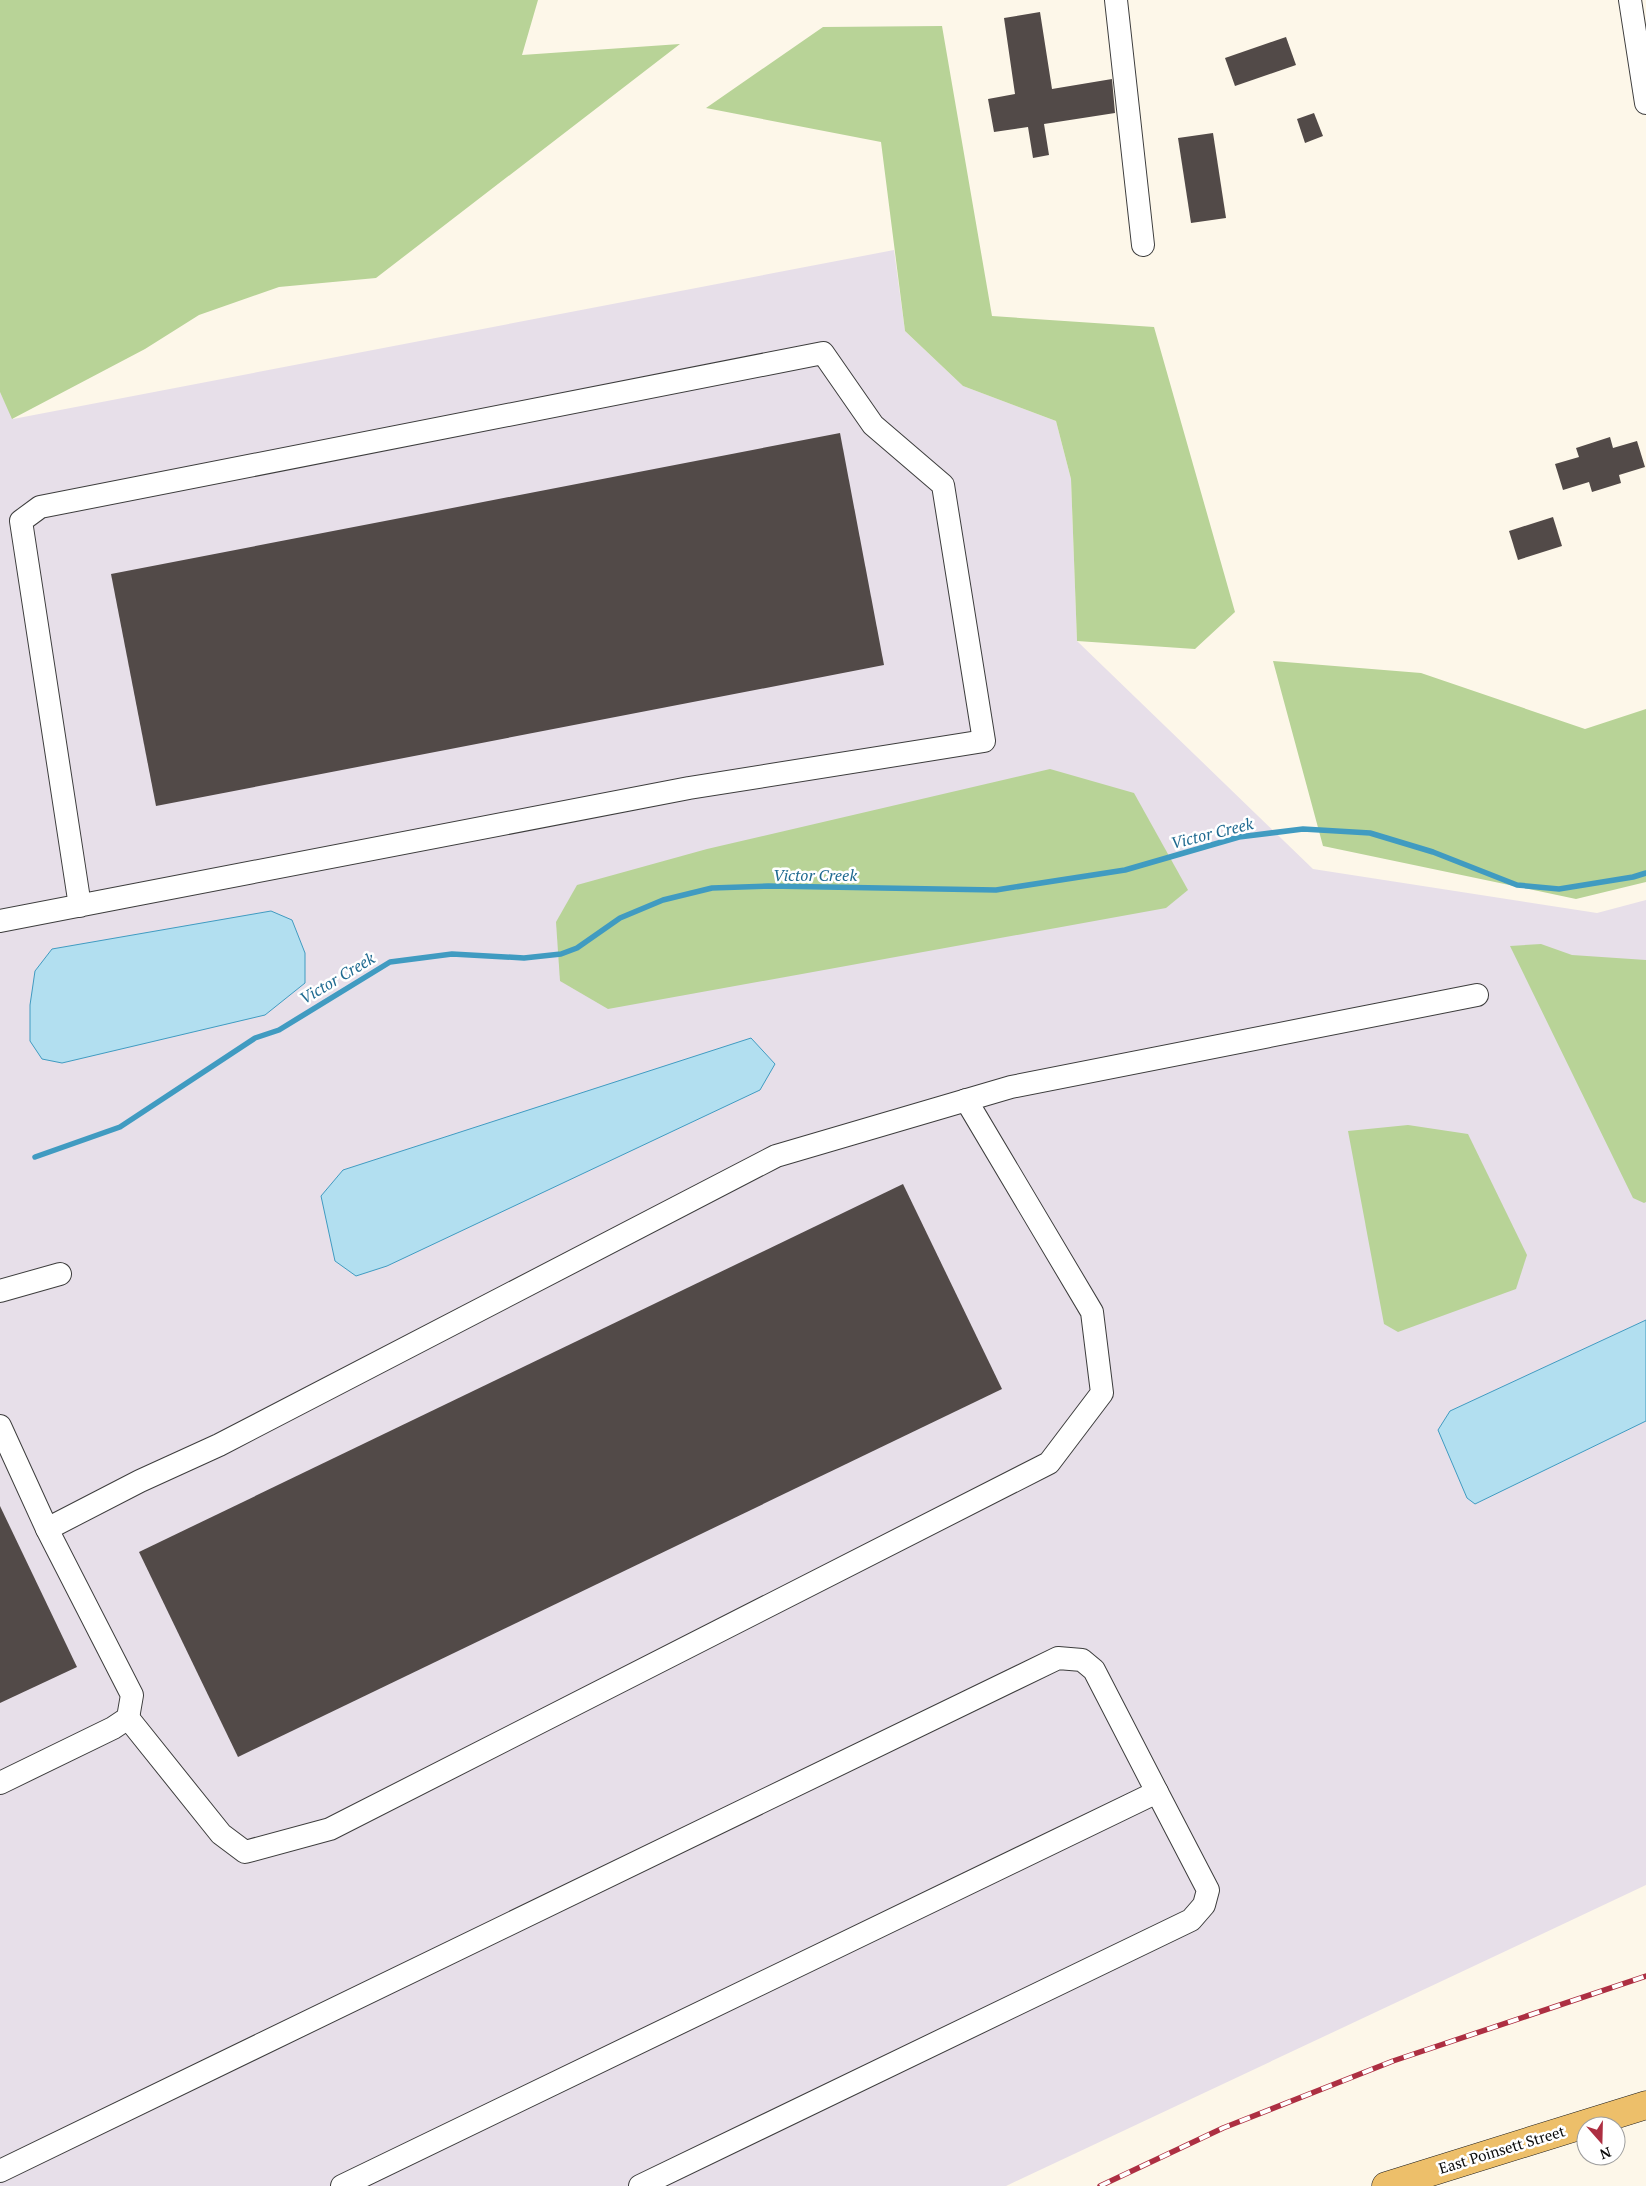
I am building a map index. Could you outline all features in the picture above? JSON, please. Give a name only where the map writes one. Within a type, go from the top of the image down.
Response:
[{"type":"main road","name":"East Poinsett Street","points":[[1386,2186],[1646,2105]]},
{"type":"lane","points":[[1116,0],[1143,245]]},
{"type":"lane","points":[[1630,0],[1646,103]]},
{"type":"lane","points":[[0,921],[80,906],[689,788],[984,741],[944,485],[873,425],[823,353],[40,506],[22,521],[80,906]]},
{"type":"lane","points":[[47,1529],[219,1445],[776,1156],[1011,1087],[1477,995]]},
{"type":"lane","points":[[128,1718],[221,1834],[245,1852],[274,1845],[330,1829],[1049,1463],[1102,1393],[1092,1312],[966,1100]]},
{"type":"lane","points":[[0,1292],[60,1274]]},
{"type":"lane","points":[[0,1426],[47,1529],[132,1695],[128,1718],[113,1728],[0,1782]]},
{"type":"lane","points":[[0,2171],[1058,1658],[1082,1660],[1094,1670],[1208,1890],[1204,1905],[1191,1920],[640,2186]]},
{"type":"lane","points":[[342,2186],[1157,1792]]},
{"type":"shaded area","points":[[894,250],[905,331],[963,386],[1056,421],[1071,479],[1077,641],[1313,869],[1597,913],[1646,900],[1646,1885],[1006,2186],[0,2186],[0,392],[13,419]]},
{"type":"green space","points":[[0,0],[538,0],[522,55],[680,44],[376,278],[279,287],[199,315],[145,349],[12,419],[0,392]]},
{"type":"green space","points":[[942,26],[992,316],[1154,327],[1235,612],[1195,649],[1077,641],[1071,479],[1056,421],[963,386],[905,331],[881,142],[706,108],[823,27]]},
{"type":"green space","points":[[1273,661],[1421,673],[1585,729],[1646,709],[1646,882],[1576,899],[1323,846]]},
{"type":"green space","points":[[1050,769],[1134,793],[1188,890],[1166,908],[608,1009],[560,981],[556,922],[577,885],[707,849]]},
{"type":"green space","points":[[1541,944],[1572,955],[1646,960],[1646,1202],[1644,1203],[1633,1198],[1510,946]]},
{"type":"green space","points":[[1408,1125],[1468,1134],[1527,1255],[1516,1289],[1398,1332],[1384,1324],[1348,1131]]},
{"type":"water","points":[[271,911],[292,920],[305,953],[305,983],[265,1015],[62,1063],[42,1059],[30,1041],[30,1005],[35,971],[52,949]]},
{"type":"water","points":[[751,1038],[775,1064],[760,1090],[387,1266],[356,1276],[335,1261],[321,1196],[343,1170]]},
{"type":"water","points":[[1646,1320],[1646,1421],[1475,1504],[1467,1498],[1438,1430],[1450,1411]]},
{"type":"building","points":[[1040,12],[1052,89],[1112,79],[1115,113],[1044,124],[1049,155],[1033,158],[1028,127],[994,132],[988,99],[1015,94],[1004,18]]},
{"type":"building","points":[[1286,37],[1296,65],[1235,86],[1225,58]]},
{"type":"building","points":[[1314,113],[1323,136],[1305,143],[1297,119]]},
{"type":"building","points":[[1213,133],[1226,218],[1191,223],[1178,138]]},
{"type":"building","points":[[840,433],[884,665],[156,806],[111,574]]},
{"type":"building","points":[[1610,437],[1613,448],[1637,441],[1645,467],[1619,475],[1621,483],[1592,492],[1589,482],[1563,490],[1555,464],[1579,457],[1576,448]]},
{"type":"building","points":[[1553,517],[1562,546],[1518,560],[1509,531]]},
{"type":"building","points":[[903,1184],[1002,1389],[238,1757],[139,1552]]},
{"type":"building","points":[[0,1506],[77,1667],[0,1703]]},
{"type":"waterway","name":"Victor Creek","points":[[35,1157],[120,1127],[255,1038],[279,1030],[390,962],[452,954],[524,958],[561,954],[577,948],[620,918],[663,900],[712,888],[768,886],[996,890],[1125,870],[1239,837],[1303,829],[1370,833],[1433,852],[1517,885],[1559,889],[1633,877],[1646,873]]},
{"type":"railway","points":[[1100,2186],[1223,2128],[1393,2061],[1646,1976]]}]
